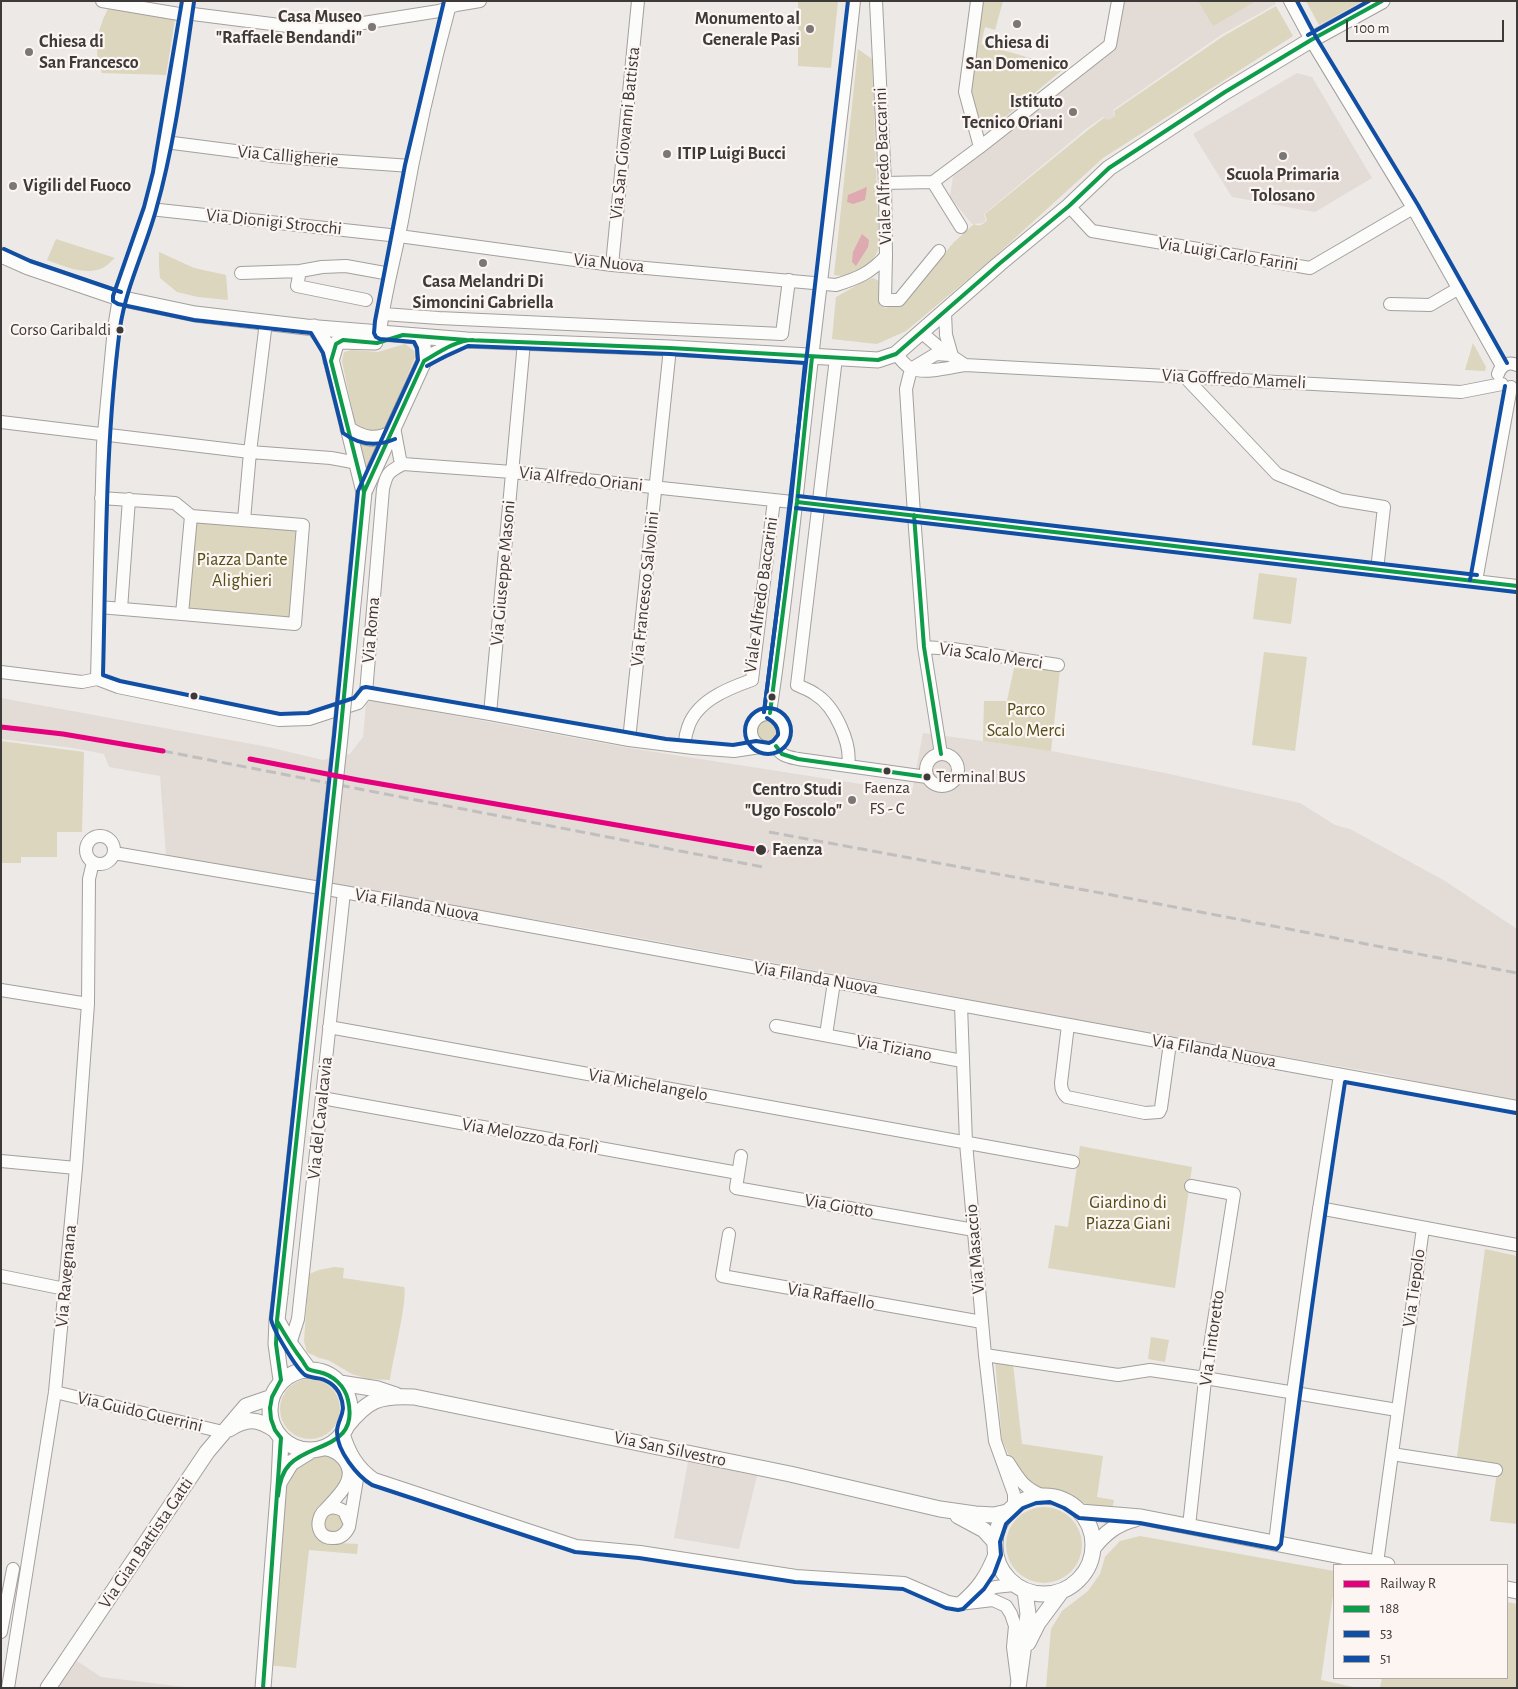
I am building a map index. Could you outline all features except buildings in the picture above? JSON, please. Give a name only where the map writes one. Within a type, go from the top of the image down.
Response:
[{"type":"main road","points":[[1,255],[28,267],[119,298],[194,314],[314,327],[467,340],[670,348],[878,360],[896,354],[922,333],[1109,168],[1225,92],[1311,40],[1382,1]]},
{"type":"main road","name":"Via del Cavalcavia","points":[[281,1380],[276,1344],[277,1320],[340,737],[364,492],[326,344],[314,327]]},
{"type":"main road","points":[[331,361],[336,344],[339,342],[377,342],[410,335]]},
{"type":"main road","points":[[410,335],[423,346],[424,361],[443,350],[467,340]]},
{"type":"main road","name":"Via del Cavalcavia","points":[[364,492],[424,361]]},
{"type":"main road","points":[[348,429],[359,436],[374,439],[393,430]]},
{"type":"main road","points":[[277,1320],[290,1344],[309,1370]]},
{"type":"main road","points":[[263,1688],[279,1482],[278,1434],[271,1419],[270,1408],[272,1398],[281,1380],[293,1374],[309,1370],[326,1373],[340,1383],[346,1393],[349,1404],[349,1416],[344,1430],[336,1440],[291,1463],[279,1482]]},
{"type":"main road","name":"Via San Silvestro","points":[[340,1383],[378,1389],[398,1396]]},
{"type":"main road","name":"Via San Silvestro","points":[[344,1430],[359,1410],[380,1399],[398,1396],[414,1397],[790,1474],[940,1509],[994,1515],[1009,1510]]},
{"type":"main road","name":"Via Gian Battista Gatti","points":[[48,1688],[207,1452],[246,1406],[272,1398]]},
{"type":"main road","name":"Via Gian Battista Gatti","points":[[223,1432],[248,1420],[262,1422],[278,1434]]},
{"type":"main road","points":[[278,1434],[295,1447],[314,1450]]},
{"type":"main road","points":[[1044,1496],[1051,1496],[1067,1502],[1080,1512],[1089,1525],[1093,1548],[1092,1558],[1084,1573],[1072,1586],[1061,1592],[1038,1594],[1020,1588],[1005,1577],[998,1565],[995,1547],[1000,1521],[1009,1510],[1020,1502],[1044,1496]]},
{"type":"main road","name":"Via San Silvestro","points":[[940,1509],[971,1522],[984,1530],[995,1547]]},
{"type":"main road","points":[[1080,1512],[1141,1517],[1382,1564]]},
{"type":"main road","points":[[1093,1548],[1102,1536],[1116,1526],[1141,1517]]},
{"type":"main road","points":[[1018,1686],[1028,1614],[1020,1588]]},
{"type":"main road","points":[[1022,1655],[1038,1623],[1061,1592]]},
{"type":"main road","name":"Via Gian Battista Gatti","points":[[40,1688],[70,1656]]},
{"type":"street","points":[[110,2],[186,10],[319,30],[439,11],[450,4],[480,1]]},
{"type":"street","name":"Via San Giovanni Battista","points":[[612,265],[638,1]]},
{"type":"street","name":"Viale Alfredo Baccarini","points":[[770,714],[797,502],[812,357],[843,111],[854,1]]},
{"type":"street","name":"Viale Alfredo Baccarini","points":[[821,283],[836,285],[858,278],[874,268],[886,256],[885,183],[876,1]]},
{"type":"street","points":[[977,1],[965,92],[980,147]]},
{"type":"street","points":[[885,183],[933,182],[980,147],[1110,45],[1118,1]]},
{"type":"street","points":[[1290,1],[1311,40],[1459,288],[1502,366]]},
{"type":"street","points":[[380,333],[411,166],[450,4]]},
{"type":"street","points":[[97,680],[104,435],[114,328],[119,298],[150,209],[165,142],[186,10]]},
{"type":"street","name":"Via Calligherie","points":[[165,142],[282,156],[411,166]]},
{"type":"street","points":[[933,182],[961,227]]},
{"type":"street","name":"Via Luigi Carlo Farini","points":[[1068,206],[1092,231],[1310,268],[1412,208]]},
{"type":"street","name":"Via Dionigi Strocchi","points":[[150,209],[399,236]]},
{"type":"street","name":"Via Nuova","points":[[399,236],[612,265],[821,283]]},
{"type":"street","points":[[886,256],[885,300],[899,300],[939,251]]},
{"type":"street","points":[[241,273],[300,272],[322,267],[346,266],[390,274]]},
{"type":"street","points":[[300,272],[297,286],[366,300]]},
{"type":"street","points":[[383,314],[782,334],[789,280]]},
{"type":"street","points":[[1390,304],[1430,305],[1459,288]]},
{"type":"street","points":[[945,313],[946,335],[952,356]]},
{"type":"street","points":[[489,340],[490,320]]},
{"type":"street","points":[[244,520],[250,452],[266,322]]},
{"type":"street","points":[[604,346],[606,326]]},
{"type":"street","points":[[922,333],[965,365]]},
{"type":"street","name":"Via Giuseppe Masoni","points":[[490,714],[524,342]]},
{"type":"street","name":"Via Francesco Salvolini","points":[[629,740],[670,348]]},
{"type":"street","points":[[896,354],[911,369],[936,354],[942,353],[952,356]]},
{"type":"street","points":[[836,358],[797,685],[816,694],[833,712],[844,734],[849,759],[848,766]]},
{"type":"street","points":[[1476,581],[1510,386],[1500,381],[1498,373],[1502,366],[1516,362]]},
{"type":"street","name":"Via Goffredo Mameli","points":[[911,369],[936,370],[965,365],[1461,392],[1510,386]]},
{"type":"street","name":"Via Scalo Merci","points":[[911,369],[906,389],[924,647],[941,754]]},
{"type":"street","points":[[1185,377],[1277,474],[1341,500],[1384,507],[1377,570]]},
{"type":"street","points":[[1,422],[250,452],[331,458],[358,463]]},
{"type":"street","points":[[393,430],[403,464]]},
{"type":"street","name":"Via Alfredo Oriani","points":[[403,464],[512,472],[797,502],[1517,586]]},
{"type":"street","name":"Via Roma","points":[[366,694],[383,489],[386,476],[403,464]]},
{"type":"street","points":[[99,607],[295,624],[303,525],[191,516],[175,503],[101,498]]},
{"type":"street","points":[[121,609],[129,499]]},
{"type":"street","name":"Viale Alfredo Baccarini","points":[[684,747],[687,730],[696,711],[718,694],[752,680],[774,500]]},
{"type":"street","points":[[182,614],[191,516]]},
{"type":"street","name":"Via Scalo Merci","points":[[924,647],[953,649],[1058,665]]},
{"type":"street","points":[[1,672],[82,682],[97,680],[118,687],[279,720],[309,719],[358,703],[366,694],[490,714],[629,740],[734,751],[760,747],[767,749],[776,746],[783,739],[785,729],[782,720],[770,714],[757,717],[751,728],[753,738],[760,747]]},
{"type":"street","points":[[776,746],[778,752],[786,756],[928,777]]},
{"type":"street","points":[[941,754],[951,757],[958,766],[957,776],[950,784],[945,786],[934,784],[928,777],[926,767],[932,758],[941,754]]},
{"type":"street","name":"Via Ravegnana","points":[[8,1688],[55,1392],[65,1289],[88,1004],[89,879],[92,862],[87,855],[87,846],[93,838],[106,838],[110,840],[114,853]]},
{"type":"street","points":[[92,862],[97,864],[106,863],[110,861],[114,853]]},
{"type":"street","name":"Via Filanda Nuova","points":[[114,853],[344,892],[1517,1107]]},
{"type":"street","name":"Via del Cavalcavia","points":[[290,1344],[298,1319],[344,892]]},
{"type":"street","points":[[826,1035],[834,982]]},
{"type":"street","points":[[1,990],[88,1004]]},
{"type":"street","name":"Via Masaccio","points":[[961,1005],[966,1143],[985,1355],[995,1441],[1014,1494],[1009,1510]]},
{"type":"street","points":[[1068,1025],[1061,1083],[1063,1093],[1067,1097],[1145,1113],[1159,1112],[1161,1108],[1170,1043]]},
{"type":"street","name":"Via Tiziano","points":[[776,1026],[962,1061]]},
{"type":"street","name":"Via Michelangelo","points":[[329,1027],[966,1143]]},
{"type":"street","points":[[1275,1543],[1293,1392],[1340,1075]]},
{"type":"street","name":"Via Melozzo da Forlì","points":[[322,1098],[738,1173]]},
{"type":"street","points":[[966,1143],[1073,1162]]},
{"type":"street","points":[[738,1173],[741,1156]]},
{"type":"street","points":[[1,1161],[76,1168]]},
{"type":"street","name":"Via Giotto","points":[[738,1173],[736,1188],[974,1230]]},
{"type":"street","name":"Via Tintoretto","points":[[1188,1526],[1205,1378],[1234,1194],[1191,1186]]},
{"type":"street","name":"Via Tiepolo","points":[[1319,1208],[1423,1228],[1397,1410],[1382,1564]]},
{"type":"street","points":[[1423,1228],[1517,1245]]},
{"type":"street","name":"Via Raffaello","points":[[729,1234],[722,1276],[982,1322]]},
{"type":"street","points":[[1,1276],[65,1289]]},
{"type":"street","points":[[985,1355],[1118,1376],[1150,1370],[1397,1410]]},
{"type":"street","name":"Via Guido Guerrini","points":[[55,1392],[223,1432]]},
{"type":"street","points":[[314,1450],[325,1448],[333,1451],[346,1462],[349,1474],[345,1486],[319,1518],[318,1527],[320,1531],[327,1537],[336,1538],[344,1534],[349,1526],[358,1473],[347,1445],[344,1430]]},
{"type":"street","name":"Via Masaccio","points":[[995,1441],[1024,1486],[1044,1496]]},
{"type":"street","points":[[1392,1454],[1496,1470]]},
{"type":"street","points":[[354,1460],[364,1472],[374,1479],[576,1546],[640,1552],[796,1576],[904,1583],[948,1602],[959,1604],[993,1600],[1006,1606],[1015,1626],[1013,1647],[1018,1686]]},
{"type":"street","points":[[356,1489],[363,1480],[374,1479]]},
{"type":"street","points":[[324,1511],[332,1508],[340,1509],[346,1514],[349,1522]]},
{"type":"street","points":[[959,1604],[979,1585],[988,1571],[995,1547]]},
{"type":"street","points":[[1,1632],[7,1567],[26,1572]]},
{"type":"street","points":[[959,1604],[995,1587],[1020,1588]]},
{"type":"shaded area","name":"Istituto Tecnico Oriani","points":[[1124,1],[1274,1],[1276,4],[1221,35],[1113,110],[1114,116],[1112,119],[1109,120],[1103,117],[1086,129],[984,214],[986,220],[983,223],[972,224],[950,197],[953,176],[1112,49]]},
{"type":"shaded area","name":"Scuola Primaria Tolosano","points":[[1297,73],[1312,77],[1372,178],[1315,212],[1232,197],[1193,134]]},
{"type":"shaded area","points":[[867,187],[865,200],[853,204],[847,202],[848,195]]},
{"type":"shaded area","points":[[862,234],[869,240],[868,247],[856,266],[852,262],[853,252]]},
{"type":"shaded area","points":[[1,698],[268,747],[323,760],[350,754],[363,737],[366,704],[371,700],[623,747],[912,792],[923,733],[1041,749],[1165,773],[1300,803],[1335,825],[1350,829],[1445,881],[1517,929],[1517,1101],[1471,1094],[1384,1074],[1081,1022],[911,988],[585,928],[166,855],[160,776],[109,767],[104,754],[1,739]]},
{"type":"shaded area","points":[[688,1462],[757,1476],[739,1549],[674,1538]]},
{"type":"shaded area","points":[[77,1661],[101,1677],[193,1688],[58,1688]]},
{"type":"green space","points":[[798,1],[838,1],[831,68],[798,66]]},
{"type":"green space","points":[[983,1],[1003,1],[995,30],[985,27],[981,44],[1065,68],[994,126],[988,128],[982,126],[976,120],[970,92]]},
{"type":"green space","points":[[1198,1],[1256,1],[1213,26]]},
{"type":"green space","points":[[1306,1],[1363,1],[1319,25]]},
{"type":"green space","points":[[1276,6],[1293,36],[1103,158],[992,259],[906,331],[877,344],[832,339],[836,297],[873,278],[879,281],[884,308],[901,305],[954,242],[974,224],[984,223],[987,220],[985,214],[1088,130],[1104,118],[1109,120],[1115,116],[1114,111],[1222,37]]},
{"type":"green space","points":[[108,9],[175,19],[166,75],[102,73],[97,49],[101,24]]},
{"type":"green space","points":[[858,49],[872,59],[879,248],[870,266],[849,277],[834,275]]},
{"type":"green space","points":[[56,239],[115,258],[104,267],[96,270],[82,271],[67,267],[47,260]]},
{"type":"green space","points":[[159,252],[194,268],[226,275],[228,300],[198,297],[177,292],[160,278]]},
{"type":"green space","points":[[1473,343],[1486,367],[1485,371],[1465,370]]},
{"type":"green space","points":[[405,344],[414,351],[415,357],[386,428],[368,432],[355,424],[342,361],[344,352],[352,350],[378,352]]},
{"type":"green space","points":[[358,441],[382,444],[367,473]]},
{"type":"green space","name":"Piazza Dante Alighieri","points":[[194,519],[299,528],[291,621],[185,612]]},
{"type":"green space","points":[[1259,573],[1297,578],[1291,624],[1253,619]]},
{"type":"green space","points":[[1264,652],[1307,657],[1295,751],[1252,745]]},
{"type":"green space","name":"Parco Scalo Merci","points":[[1014,668],[1060,670],[1051,751],[983,741],[984,701],[1007,701]]},
{"type":"green space","points":[[768,718],[777,722],[781,731],[777,740],[768,744],[759,740],[755,731],[759,722]]},
{"type":"green space","points":[[1,741],[84,752],[82,832],[57,832],[57,857],[21,857],[21,863],[1,863]]},
{"type":"green space","name":"Giardino di Piazza Giani","points":[[1080,1146],[1192,1167],[1175,1288],[1048,1268],[1055,1225],[1068,1227]]},
{"type":"green space","points":[[1485,1249],[1517,1256],[1517,1524],[1490,1521],[1498,1465],[1457,1457]]},
{"type":"green space","points":[[334,1267],[344,1268],[343,1278],[404,1287],[404,1304],[390,1380],[368,1379],[352,1374],[328,1360],[307,1352],[304,1341],[309,1274]]},
{"type":"green space","points":[[1151,1337],[1169,1340],[1165,1362],[1148,1359]]},
{"type":"green space","points":[[995,1360],[1013,1364],[1022,1444],[1103,1456],[1097,1497],[1114,1500],[1112,1509],[1089,1506],[1063,1492],[1034,1487],[1011,1460],[1002,1440]]},
{"type":"green space","points":[[304,1379],[316,1379],[327,1384],[335,1392],[340,1403],[338,1421],[327,1434],[316,1439],[304,1439],[293,1434],[285,1426],[280,1415],[280,1403],[285,1392],[293,1384]]},
{"type":"green space","points":[[319,1455],[328,1456],[339,1461],[343,1468],[342,1485],[316,1516],[337,1543],[358,1544],[357,1554],[309,1550],[296,1668],[269,1665],[287,1484],[300,1465]]},
{"type":"green space","points":[[1044,1507],[1058,1510],[1071,1518],[1079,1531],[1082,1545],[1079,1559],[1071,1572],[1058,1580],[1044,1583],[1030,1580],[1017,1572],[1009,1559],[1006,1545],[1009,1531],[1017,1518],[1030,1510]]},
{"type":"green space","points":[[332,1511],[345,1519],[342,1531],[326,1533],[322,1520]]},
{"type":"green space","points":[[1140,1536],[1333,1571],[1333,1595],[1321,1680],[1358,1688],[1046,1688],[1051,1629],[1062,1611],[1088,1591],[1100,1574],[1105,1557],[1120,1541]]},
{"type":"green space","points":[[1508,1602],[1517,1604],[1517,1688],[1380,1688],[1382,1679],[1508,1679]]},
{"type":"railway","points":[[163,751],[763,867]]},
{"type":"railway","points":[[769,832],[1112,895],[1517,973]]},
{"type":"rail line","name":"R","points":[[1,727],[63,734],[163,751]]},
{"type":"rail line","name":"R","points":[[250,759],[358,780],[766,851]]},
{"type":"transit line","name":"53","points":[[182,1],[153,172],[144,207],[113,296],[113,301],[118,304],[194,320],[311,333],[323,353],[343,433],[355,440],[368,444],[388,442],[395,439]]},
{"type":"transit line","name":"53","points":[[444,1],[405,165],[375,321],[374,333],[376,337],[414,342],[417,348],[418,360],[358,491],[334,736],[271,1319],[280,1340],[301,1371],[306,1376],[327,1381],[338,1391],[343,1407],[337,1427],[340,1447],[360,1476],[372,1485],[575,1552],[639,1558],[795,1582],[903,1589],[946,1608],[958,1610],[963,1609],[984,1589],[994,1574],[1001,1555],[1000,1542],[1006,1524],[1023,1508],[1036,1503],[1050,1502],[1064,1508],[1079,1518],[1140,1523],[1277,1549],[1281,1544],[1311,1313],[1345,1082],[1516,1113]]},
{"type":"transit line","name":"51","points":[[764,712],[848,1]]},
{"type":"transit line","name":"51","points":[[1297,1],[1316,37],[1418,205],[1507,363]]},
{"type":"transit line","name":"51","points":[[1308,35],[1369,1]]},
{"type":"transit line","name":"188","points":[[263,1688],[281,1438],[275,1430],[270,1408],[272,1397],[281,1380],[276,1344],[277,1320],[340,737],[364,492],[331,361],[336,344],[343,340],[377,343],[403,335],[467,340],[670,348],[878,360],[896,354],[1069,206],[1109,168],[1225,92],[1311,40],[1382,1]]},
{"type":"transit line","name":"51","points":[[194,2],[169,159],[152,225],[131,283],[120,328],[111,414],[103,675],[120,681],[280,714],[308,713],[354,698],[362,688],[366,687],[666,739],[733,745],[756,741],[769,743],[773,741],[778,735],[778,730],[774,723],[767,718]]},
{"type":"transit line","name":"51","points":[[4,249],[30,261],[121,292]]},
{"type":"transit line","name":"188","points":[[363,502],[364,492],[424,361],[460,342],[473,340]]},
{"type":"transit line","name":"53","points":[[427,366],[468,346],[670,354],[805,363],[791,501],[764,712]]},
{"type":"transit line","name":"188","points":[[770,713],[797,502],[812,357]]},
{"type":"transit line","name":"51","points":[[1470,580],[1505,386]]},
{"type":"transit line","name":"51","points":[[798,496],[1477,575]]},
{"type":"transit line","name":"188","points":[[797,502],[1517,586]]},
{"type":"transit line","name":"53","points":[[796,508],[1516,592]]},
{"type":"transit line","name":"188","points":[[914,515],[924,647],[941,754]]},
{"type":"transit line","name":"53","points":[[773,708],[785,714],[790,722],[791,731],[790,740],[785,748],[777,753],[763,754],[751,748],[746,740],[745,726],[751,714],[759,709],[773,708]]},
{"type":"transit line","name":"188","points":[[776,746],[782,754],[798,759],[927,777]]},
{"type":"transit line","name":"188","points":[[277,1321],[308,1369],[324,1373],[338,1382],[348,1400],[350,1416],[347,1427],[340,1436],[299,1457],[290,1464],[283,1475],[278,1496]]},
{"type":"place","name":"Chiesa di San Domenico","points":[[1017,24]]},
{"type":"place","name":"Casa Museo \"Raffaele Bendandi\"","points":[[372,27]]},
{"type":"place","name":"Monumento al Generale Pasi","points":[[810,29]]},
{"type":"place","name":"Chiesa di San Francesco","points":[[29,52]]},
{"type":"place","name":"Istituto Tecnico Oriani","points":[[1073,112]]},
{"type":"place","name":"ITIP Luigi Bucci","points":[[667,154]]},
{"type":"place","name":"Scuola Primaria Tolosano","points":[[1283,156]]},
{"type":"place","name":"Vigili del Fuoco","points":[[13,186]]},
{"type":"place","name":"Casa Melandri Di Simoncini Gabriella","points":[[483,263]]},
{"type":"place","name":"Corso Garibaldi","points":[[120,330]]},
{"type":"place","name":"Faenza FS - C","points":[[887,771]]},
{"type":"place","name":"Terminal BUS","points":[[927,777]]},
{"type":"place","name":"Centro Studi \"Ugo Foscolo\"","points":[[852,800]]},
{"type":"place","name":"Faenza","points":[[761,850]]}]
